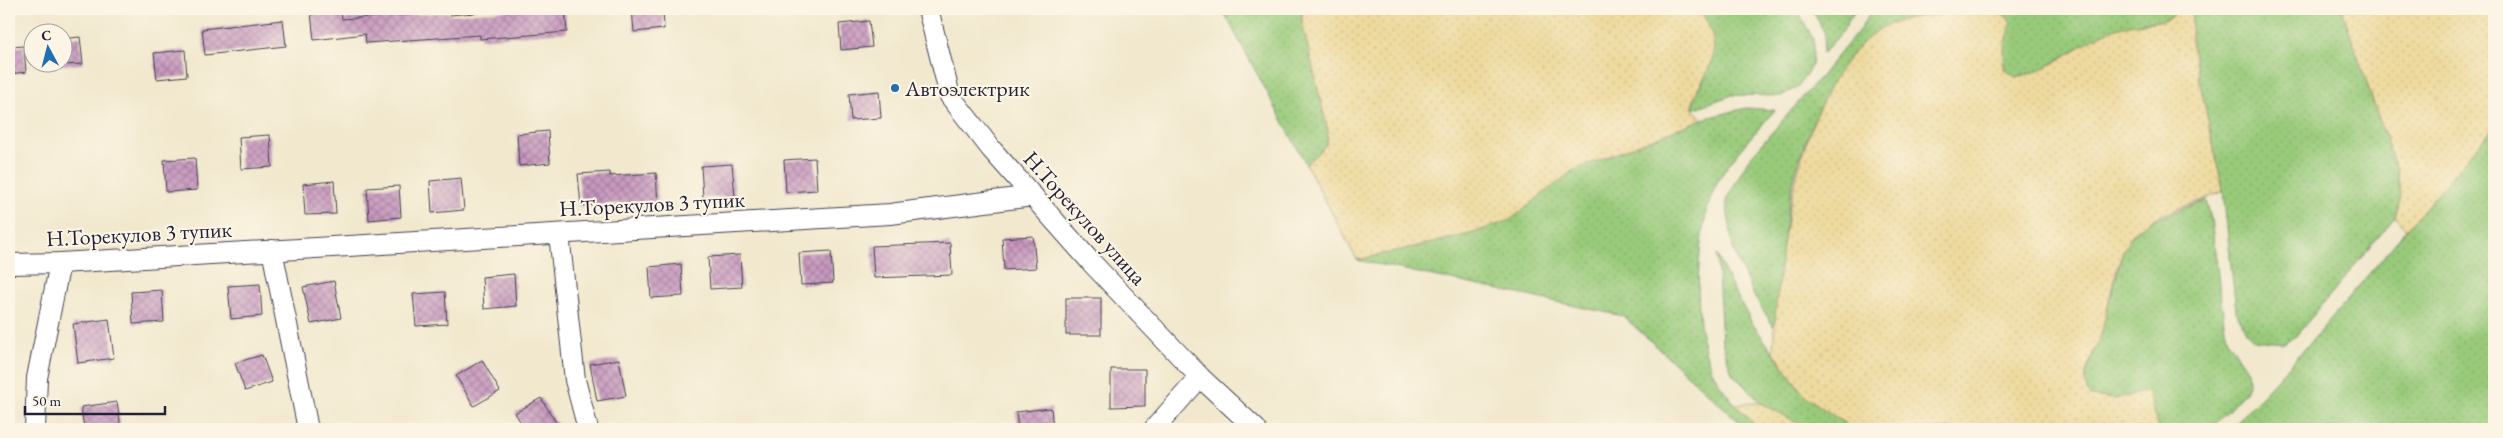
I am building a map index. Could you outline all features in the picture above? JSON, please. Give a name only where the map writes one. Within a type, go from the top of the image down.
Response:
[{"type":"street","name":"Н.Торекулов улица","points":[[928,9],[950,96],[992,150],[1090,261],[1200,377],[1256,429]]},
{"type":"street","name":"Н.Торекулов 3 тупик","points":[[9,264],[60,263],[890,214],[1033,196]]},
{"type":"street","points":[[558,234],[575,380],[588,429]]},
{"type":"street","points":[[272,250],[308,429]]},
{"type":"street","points":[[35,429],[37,378],[60,263]]},
{"type":"street","points":[[1154,429],[1200,377]]},
{"type":"green space","points":[[1222,9],[1302,9],[1302,22],[1328,131],[1327,144],[1306,164]]},
{"type":"green space","points":[[1696,9],[1797,9],[1813,39],[1812,64],[1799,86],[1781,96],[1732,95],[1693,109],[1695,94],[1704,80],[1699,10]]},
{"type":"green space","points":[[1812,9],[1856,9],[1842,32],[1822,54],[1825,34]]},
{"type":"green space","points":[[1872,9],[2175,9],[2173,16],[2159,21],[2142,22],[2081,46],[2039,71],[2015,77],[2004,69],[2006,37],[1852,54],[1831,87],[1799,159],[1787,213],[1774,327],[1755,298],[1739,264],[1733,248],[1726,200],[1748,160],[1860,29]]},
{"type":"green space","points":[[2192,9],[2342,9],[2397,172],[2401,197],[2395,217],[2296,336],[2283,343],[2254,340],[2246,332],[2236,311],[2223,191],[2191,41]]},
{"type":"green space","points":[[1746,108],[1775,110],[1730,162],[1718,181],[1710,199],[1700,248],[1699,303],[1705,352],[1712,370],[1727,394],[1759,429],[1747,429],[1623,316],[1357,260],[1470,234],[1510,220],[1572,171],[1702,119]]},
{"type":"green space","points":[[2494,127],[2494,429],[2231,429],[2311,342]]},
{"type":"green space","points":[[2206,200],[2211,219],[2228,341],[2248,371],[2249,382],[2245,392],[2211,429],[2158,429],[2148,391],[2116,399],[2090,396],[2085,387],[2086,375],[2101,333],[2124,247],[2146,223]]},
{"type":"green space","points":[[1717,255],[1752,323],[1804,395],[1853,429],[1810,429],[1805,427],[1761,403],[1732,373],[1722,342]]},
{"type":"sand","points":[[1302,9],[1696,9],[1702,14],[1710,28],[1713,43],[1710,66],[1696,92],[1693,103],[1693,109],[1702,119],[1572,171],[1510,220],[1470,234],[1357,260],[1306,164],[1327,144],[1328,131],[1302,22]]},
{"type":"sand","points":[[2175,9],[2192,9],[2191,41],[2223,191],[2164,214],[2143,226],[2128,241],[2118,265],[2102,331],[2089,363],[2085,380],[2090,396],[2115,399],[2148,391],[2158,429],[1853,429],[1804,395],[1773,351],[1780,269],[1796,177],[1810,131],[1828,90],[1851,55],[1880,29],[1905,19],[1938,15],[1999,13],[2007,17],[2011,24],[2004,49],[2004,69],[2015,77],[2042,69],[2091,40],[2117,28],[2168,19],[2173,16]]},
{"type":"sand","points":[[2342,9],[2494,9],[2494,127],[2407,229],[2395,217],[2401,197],[2397,172]]},
{"type":"sand","points":[[1761,403],[1810,429],[1759,429],[1735,404]]},
{"type":"building","points":[[523,9],[565,9],[567,32],[480,39],[480,35],[366,43],[365,34],[314,40],[311,13],[341,11],[342,19],[450,12],[450,15]]},
{"type":"building","points":[[632,9],[663,9],[664,29],[634,32]]},
{"type":"building","points":[[283,20],[286,46],[205,55],[202,29]]},
{"type":"building","points":[[869,21],[872,47],[841,50],[839,24]]},
{"type":"building","points":[[80,37],[83,64],[72,65],[72,38]]},
{"type":"building","points":[[22,46],[22,72],[26,72],[9,74],[9,47]]},
{"type":"building","points":[[185,50],[187,76],[157,79],[154,53]]},
{"type":"building","points":[[879,91],[881,118],[851,120],[849,94]]},
{"type":"building","points":[[548,131],[550,163],[519,166],[517,134]]},
{"type":"building","points":[[270,135],[272,167],[241,169],[239,137]]},
{"type":"building","points":[[195,158],[197,190],[166,192],[164,160]]},
{"type":"building","points":[[815,158],[817,190],[786,192],[784,160]]},
{"type":"building","points":[[732,164],[735,196],[703,198],[701,166]]},
{"type":"building","points":[[610,172],[610,176],[656,173],[658,205],[627,207],[627,203],[581,206],[578,174]]},
{"type":"building","points":[[461,178],[464,210],[432,213],[430,181]]},
{"type":"building","points":[[334,181],[336,214],[305,215],[303,184]]},
{"type":"building","points":[[399,186],[401,217],[369,220],[367,188]]},
{"type":"building","points":[[1033,236],[1036,268],[1004,270],[1002,238]]},
{"type":"building","points":[[950,243],[952,275],[874,278],[872,246]]},
{"type":"building","points":[[831,251],[833,283],[801,285],[799,253]]},
{"type":"building","points":[[740,255],[742,287],[710,289],[708,257]]},
{"type":"building","points":[[681,264],[683,296],[651,298],[649,267]]},
{"type":"building","points":[[514,274],[516,306],[484,309],[482,277]]},
{"type":"building","points":[[334,281],[341,318],[311,324],[303,287]]},
{"type":"building","points":[[260,284],[262,316],[231,319],[228,286]]},
{"type":"building","points":[[162,290],[164,322],[133,324],[131,292]]},
{"type":"building","points":[[445,292],[447,324],[416,326],[413,294]]},
{"type":"building","points":[[1066,298],[1101,298],[1101,335],[1066,335]]},
{"type":"building","points":[[109,319],[114,358],[78,363],[73,324]]},
{"type":"building","points":[[262,355],[272,382],[245,391],[235,363]]},
{"type":"building","points":[[619,359],[626,396],[597,401],[590,364]]},
{"type":"building","points":[[482,360],[500,391],[474,406],[456,376]]},
{"type":"building","points":[[1111,369],[1145,369],[1145,406],[1111,407]]},
{"type":"building","points":[[541,398],[560,429],[525,429],[515,413]]},
{"type":"building","points":[[117,402],[121,429],[84,429],[81,407]]},
{"type":"building","points":[[1051,408],[1053,429],[1018,429],[1016,412]]},
{"type":"place","name":"Автоэлектрик","points":[[895,88]]}]
